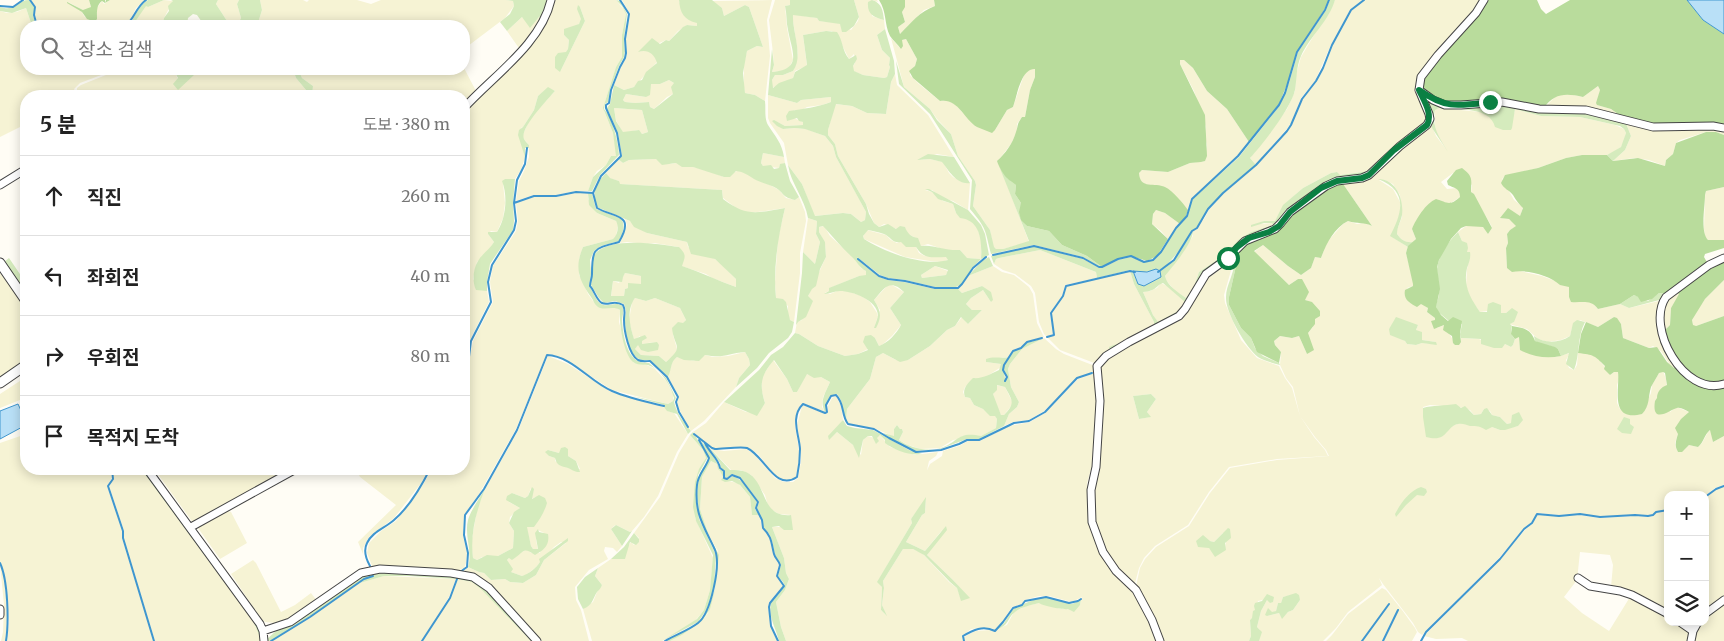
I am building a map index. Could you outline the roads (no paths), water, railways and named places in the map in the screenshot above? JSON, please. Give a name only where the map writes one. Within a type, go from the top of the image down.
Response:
[{"type":"street","points":[[470,101],[522,52],[547,15],[551,0]]},
{"type":"street","points":[[1160,641],[1152,620],[1136,590],[1116,571],[1103,552],[1092,522],[1090,490],[1096,467],[1100,401],[1097,366],[1106,356],[1135,338],[1179,316],[1206,274],[1228,258],[1245,241],[1274,229],[1282,223],[1290,212],[1326,186],[1337,181],[1362,178],[1369,175],[1394,150],[1423,129],[1430,119],[1428,109],[1419,90],[1421,77],[1476,13],[1484,0]]},
{"type":"street","points":[[1419,90],[1433,100],[1445,104],[1502,102],[1540,109],[1586,110],[1653,127],[1713,126],[1724,128]]},
{"type":"street","points":[[0,185],[20,173]]},
{"type":"street","points":[[1724,258],[1709,265],[1666,296],[1662,304],[1661,316],[1664,340],[1679,367],[1692,380],[1697,382],[1713,385],[1724,384]]},
{"type":"street","points":[[0,263],[20,292]]},
{"type":"street","points":[[0,383],[20,369]]},
{"type":"street","points":[[152,475],[191,527],[263,631],[264,641]]},
{"type":"street","points":[[191,527],[285,475]]},
{"type":"street","points":[[263,631],[290,622],[361,573],[380,569],[451,573],[473,577],[489,588],[537,641]]},
{"type":"street","points":[[1578,578],[1590,586],[1610,588],[1632,596],[1664,612]]},
{"type":"street","points":[[1709,611],[1724,600]]},
{"type":"street","points":[[0,609],[0,614]]},
{"type":"street","points":[[1686,626],[1693,631]]},
{"type":"street","points":[[1691,641],[1696,626]]},
{"type":"water","points":[[1687,0],[1724,0],[1724,34],[1703,20]]},
{"type":"water","points":[[1156,269],[1160,271],[1161,277],[1144,286],[1138,284],[1133,271],[1147,272]]},
{"type":"water","points":[[18,404],[20,408],[20,428],[0,439],[0,411]]},
{"type":"waterway","points":[[0,6],[13,7],[23,0]]},
{"type":"waterway","points":[[30,0],[35,7],[35,20]]},
{"type":"waterway","points":[[131,20],[139,6],[146,0]]},
{"type":"waterway","points":[[620,0],[629,14],[625,39],[626,53],[606,108],[617,133],[621,156],[601,176],[593,193],[597,208],[621,218],[625,226],[624,233],[619,242],[596,250],[590,286],[602,303],[620,303],[623,305],[625,311],[625,330],[632,353],[638,360],[650,361],[667,377],[678,397],[676,402],[679,412],[688,427]]},
{"type":"waterway","points":[[993,255],[1034,246],[1083,258],[1099,267],[1131,256],[1144,262],[1153,260],[1187,216],[1192,199],[1238,156],[1279,105],[1285,93],[1297,52],[1325,10],[1329,0]]},
{"type":"waterway","points":[[1158,272],[1174,260],[1208,209],[1223,193],[1256,165],[1287,131],[1302,99],[1323,68],[1332,45],[1351,10],[1364,0]]},
{"type":"waterway","points":[[470,349],[471,341],[491,302],[488,282],[492,265],[514,230],[516,221],[514,203],[517,180],[525,164],[527,148]]},
{"type":"waterway","points":[[514,203],[534,196],[556,196],[576,192],[593,193]]},
{"type":"waterway","points":[[858,259],[879,276],[888,279],[935,288],[958,288],[973,268],[986,257]]},
{"type":"waterway","points":[[1047,337],[1054,335],[1051,313],[1063,296],[1066,286],[1130,271],[1135,272]]},
{"type":"waterway","points":[[1005,381],[1007,377],[1003,370],[1004,365],[1013,351],[1021,348],[1027,342],[1042,338]]},
{"type":"waterway","points":[[460,572],[467,567],[468,553],[464,535],[465,515],[484,489],[517,430],[547,355],[556,356],[573,364],[612,391],[664,406]]},
{"type":"waterway","points":[[694,434],[715,449],[747,448],[776,477],[782,480],[789,480],[797,477],[800,449],[796,420],[799,409],[803,404],[825,413],[827,412],[826,405],[831,396],[836,395],[841,402],[844,417],[848,424],[874,429],[916,452],[941,450],[967,440],[979,440],[1014,423],[1029,421],[1045,412],[1077,378],[1092,373]]},
{"type":"waterway","points":[[665,641],[694,626],[703,618],[711,599],[716,577],[717,557],[698,512],[697,504],[698,481],[709,458],[699,440]]},
{"type":"waterway","points":[[705,443],[720,468],[724,471],[724,478],[727,479],[732,475],[740,478],[758,502],[756,508],[762,520],[763,528],[770,537],[780,565],[777,576],[784,586],[770,603],[769,607],[771,626],[778,641]]},
{"type":"waterway","points":[[113,475],[113,479],[108,486],[123,531],[123,538],[154,641]]},
{"type":"waterway","points":[[370,566],[365,552],[369,539],[394,520],[404,509],[427,475]]},
{"type":"waterway","points":[[1709,494],[1724,486]]},
{"type":"waterway","points":[[1421,641],[1426,632],[1500,559],[1524,529],[1532,523],[1537,514],[1559,516],[1580,514],[1600,517],[1648,516],[1664,511]]},
{"type":"waterway","points":[[0,563],[5,580],[7,601],[6,641]]},
{"type":"waterway","points":[[271,641],[310,617],[364,579],[373,576]]},
{"type":"waterway","points":[[422,641],[450,598],[457,579]]},
{"type":"waterway","points":[[964,641],[963,636],[974,630],[986,628],[995,631],[1013,608],[1022,605],[1025,601],[1046,597],[1069,603],[1081,599]]},
{"type":"waterway","points":[[1362,641],[1389,604]]},
{"type":"waterway","points":[[1383,641],[1398,610]]}]
